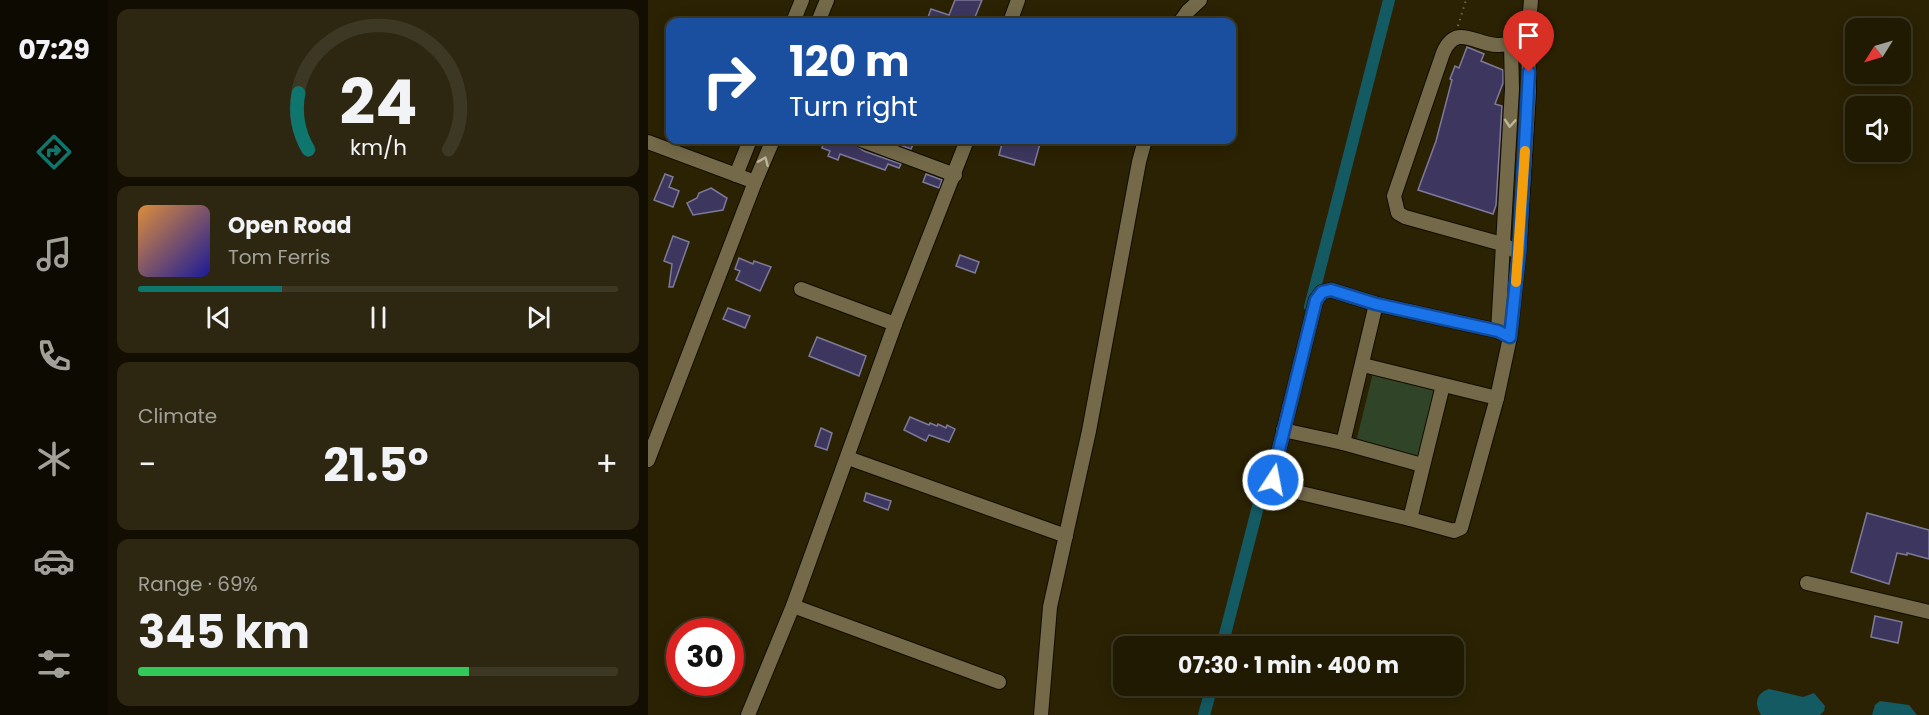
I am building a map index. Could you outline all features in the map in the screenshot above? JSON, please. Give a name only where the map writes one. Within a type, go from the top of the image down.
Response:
[{"type":"street","points":[[795,18],[802,0]]},
{"type":"street","points":[[819,18],[826,0]]},
{"type":"street","points":[[1011,18],[1018,0]]},
{"type":"street","points":[[1183,18],[1200,0]]},
{"type":"street","points":[[1504,334],[1376,304],[1331,290],[1322,292],[1316,300],[1283,430],[1273,480],[1280,488],[1454,531],[1461,528],[1497,398],[1504,334],[1519,253],[1529,91],[1528,35],[1531,0]]},
{"type":"street","points":[[1519,253],[1502,244],[1405,217],[1398,213],[1394,196],[1443,53],[1450,41],[1455,37],[1472,38],[1497,46],[1511,44],[1528,35]]},
{"type":"street","points":[[1504,334],[1502,244],[1512,89],[1511,44]]},
{"type":"street","points":[[648,142],[755,182]]},
{"type":"street","points":[[736,175],[748,144]]},
{"type":"street","points":[[648,460],[771,144]]},
{"type":"street","points":[[872,144],[955,175]]},
{"type":"street","points":[[748,715],[793,606],[895,324],[966,144]]},
{"type":"street","points":[[1041,715],[1050,607],[1089,431],[1144,144]]},
{"type":"street","points":[[801,289],[895,324]]},
{"type":"street","points":[[1343,443],[1376,304]]},
{"type":"street","points":[[1363,365],[1497,398]]},
{"type":"street","points":[[1410,519],[1443,385]]},
{"type":"street","points":[[1283,430],[1343,443],[1422,465]]},
{"type":"street","points":[[848,458],[1066,536]]},
{"type":"street","points":[[1807,583],[1929,612]]},
{"type":"street","points":[[793,606],[999,682]]},
{"type":"path","points":[[1461,13],[1466,0]]},
{"type":"green space","points":[[1373,373],[1445,387],[1426,459],[1360,444],[1357,438]]},
{"type":"water","points":[[1769,689],[1803,697],[1814,693],[1825,706],[1824,711],[1820,715],[1761,715],[1757,707],[1758,699],[1761,693]]},
{"type":"water","points":[[1880,701],[1909,705],[1917,715],[1872,715],[1875,705]]},
{"type":"building","points":[[955,0],[982,0],[975,18],[928,18],[931,9],[949,15]]},
{"type":"building","points":[[1467,47],[1484,54],[1481,61],[1503,70],[1503,83],[1495,104],[1502,106],[1496,205],[1493,214],[1418,190],[1436,141],[1452,80],[1450,79],[1455,66],[1459,68]]},
{"type":"building","points":[[823,144],[854,144],[864,151],[901,164],[899,168],[888,164],[885,170],[840,154],[838,160],[828,156],[830,151],[822,148]]},
{"type":"building","points":[[897,144],[913,144],[911,149]]},
{"type":"building","points":[[1002,144],[1040,144],[1034,165],[999,155]]},
{"type":"building","points":[[665,174],[673,177],[669,187],[679,191],[673,207],[654,200]]},
{"type":"building","points":[[926,174],[942,180],[939,188],[923,182]]},
{"type":"building","points":[[711,188],[727,198],[723,210],[693,215],[687,203],[697,198],[699,193]]},
{"type":"building","points":[[673,236],[689,242],[673,287],[669,287],[672,264],[664,261]]},
{"type":"building","points":[[960,255],[979,262],[975,273],[956,266]]},
{"type":"building","points":[[739,258],[753,264],[754,261],[771,267],[760,291],[736,280],[740,271],[735,269]]},
{"type":"building","points":[[728,308],[750,316],[745,328],[723,319]]},
{"type":"building","points":[[817,337],[866,356],[859,376],[809,356]]},
{"type":"building","points":[[910,417],[929,425],[930,423],[937,426],[938,424],[946,428],[947,425],[955,429],[949,442],[929,435],[926,441],[904,430]]},
{"type":"building","points":[[821,428],[832,433],[827,450],[815,446]]},
{"type":"building","points":[[866,493],[891,501],[888,510],[864,501]]},
{"type":"building","points":[[1867,513],[1929,530],[1929,559],[1907,553],[1907,555],[1897,553],[1889,584],[1851,572]]},
{"type":"building","points":[[1875,616],[1902,622],[1898,643],[1871,637]]},
{"type":"waterway","points":[[1310,307],[1389,0]]},
{"type":"waterway","points":[[1225,636],[1270,460]]},
{"type":"waterway","points":[[1204,715],[1209,696]]},
{"type":"slow traffic","points":[[1516,282],[1525,151]]},
{"type":"route","points":[[1273,480],[1316,300],[1322,292],[1331,290],[1376,304],[1498,331],[1510,337],[1519,253],[1529,72]]}]
